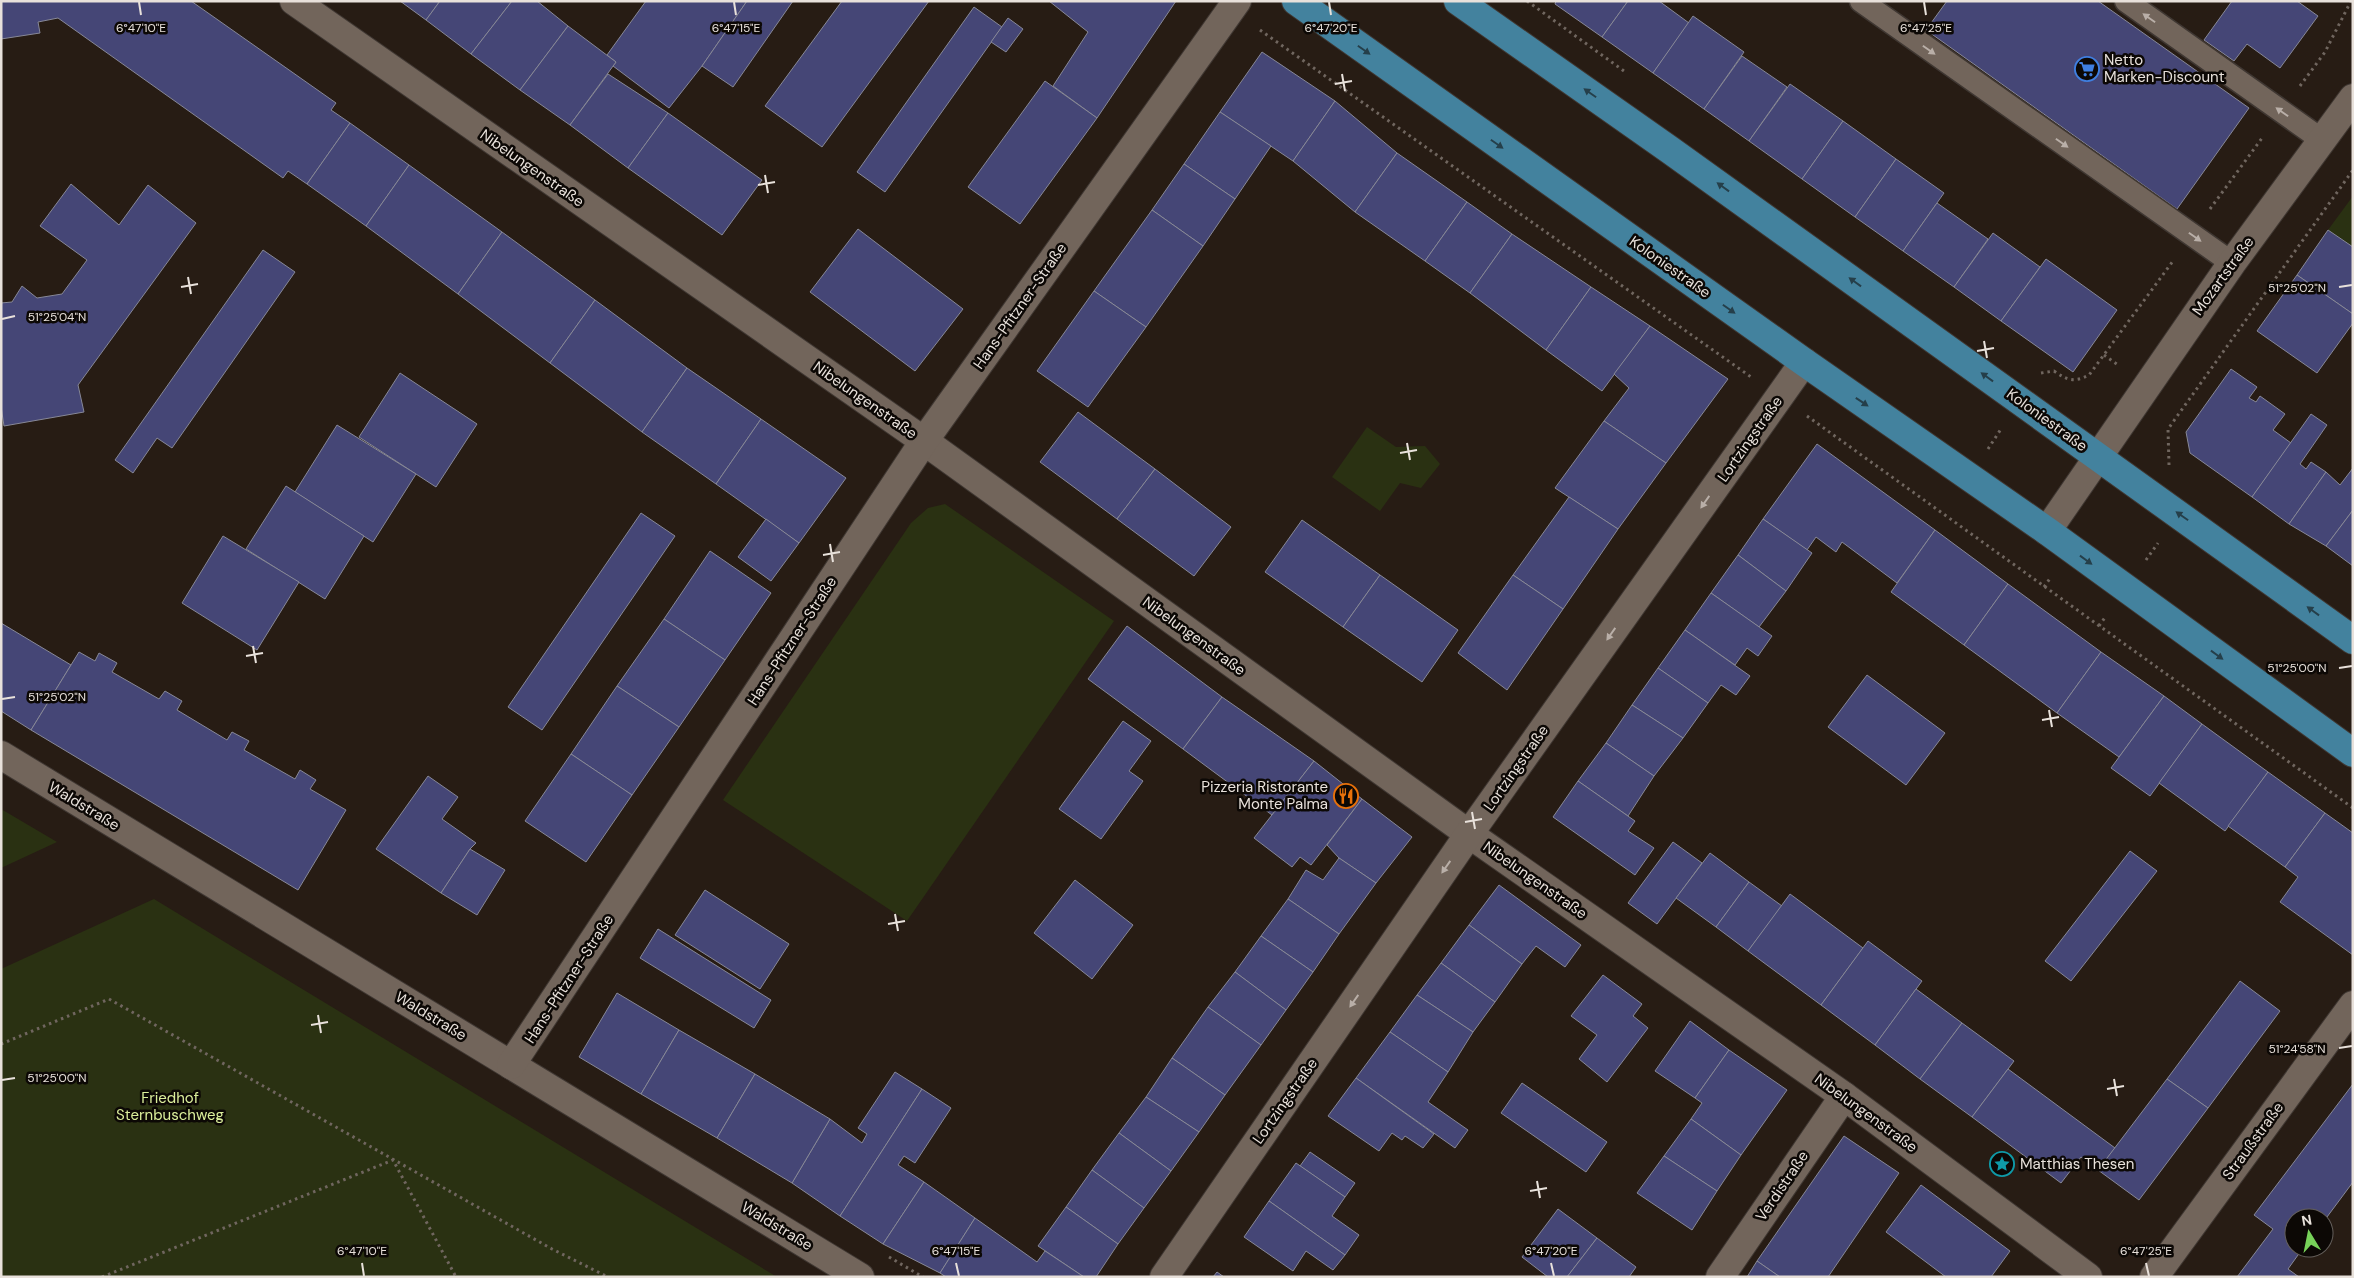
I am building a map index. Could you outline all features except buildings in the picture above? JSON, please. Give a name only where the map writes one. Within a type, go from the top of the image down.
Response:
[{"type":"main road","name":"Koloniestraße","points":[[1296,1],[1804,362],[2046,531],[2353,753]]},
{"type":"main road","name":"Koloniestraße","points":[[1458,1],[1670,150],[2353,640]]},
{"type":"street","name":"Nibelungenstraße","points":[[294,1],[924,441],[1469,834],[1844,1096],[2088,1277]]},
{"type":"street","name":"Hans-Pfitzner-Straße","points":[[511,1065],[924,441],[1237,1]]},
{"type":"street","name":"Mozartstraße","points":[[2098,456],[2232,263],[2353,98]]},
{"type":"street","name":"Lortzingstraße","points":[[1164,1277],[1469,834],[1804,362]]},
{"type":"street","name":"Koloniestraße","points":[[2046,531],[2098,456]]},
{"type":"street","name":"Waldstraße","points":[[1,756],[860,1277]]},
{"type":"street","name":"Straußstraße","points":[[2154,1277],[2353,1005]]},
{"type":"street","name":"Verdistraße","points":[[1720,1277],[1844,1096]]},
{"type":"lane","points":[[2126,1],[2322,140]]},
{"type":"lane","points":[[1868,3],[2232,263]]},
{"type":"path","points":[[1968,476],[2041,373],[2054,371],[2066,379],[2078,381],[2088,375],[2324,52],[2351,1]]},
{"type":"path","points":[[2177,471],[2170,465],[2168,428],[2353,170]]},
{"type":"path","points":[[2099,626],[2179,514]]},
{"type":"path","points":[[1,1044],[109,999],[552,1249],[608,1277]]},
{"type":"path","points":[[102,1277],[393,1160]]},
{"type":"path","points":[[393,1160],[456,1277]]},
{"type":"green space","points":[[2353,196],[2353,247],[2328,230]]},
{"type":"green space","points":[[1367,427],[1396,447],[1425,446],[1440,464],[1421,488],[1400,483],[1380,511],[1332,477]]},
{"type":"green space","points":[[945,504],[1114,621],[907,921],[723,800],[911,523],[928,508]]},
{"type":"green space","points":[[1,809],[57,842],[1,868]]},
{"type":"green space","name":"Friedhof Sternbuschweg","points":[[154,899],[777,1277],[1,1277],[1,969]]},
{"type":"place","name":"Netto Marken-Discount","points":[[2087,69]]},
{"type":"place","name":"Pizzeria Ristorante Monte Palma","points":[[1346,796]]},
{"type":"place","name":"Matthias Thesen","points":[[2002,1164]]}]
